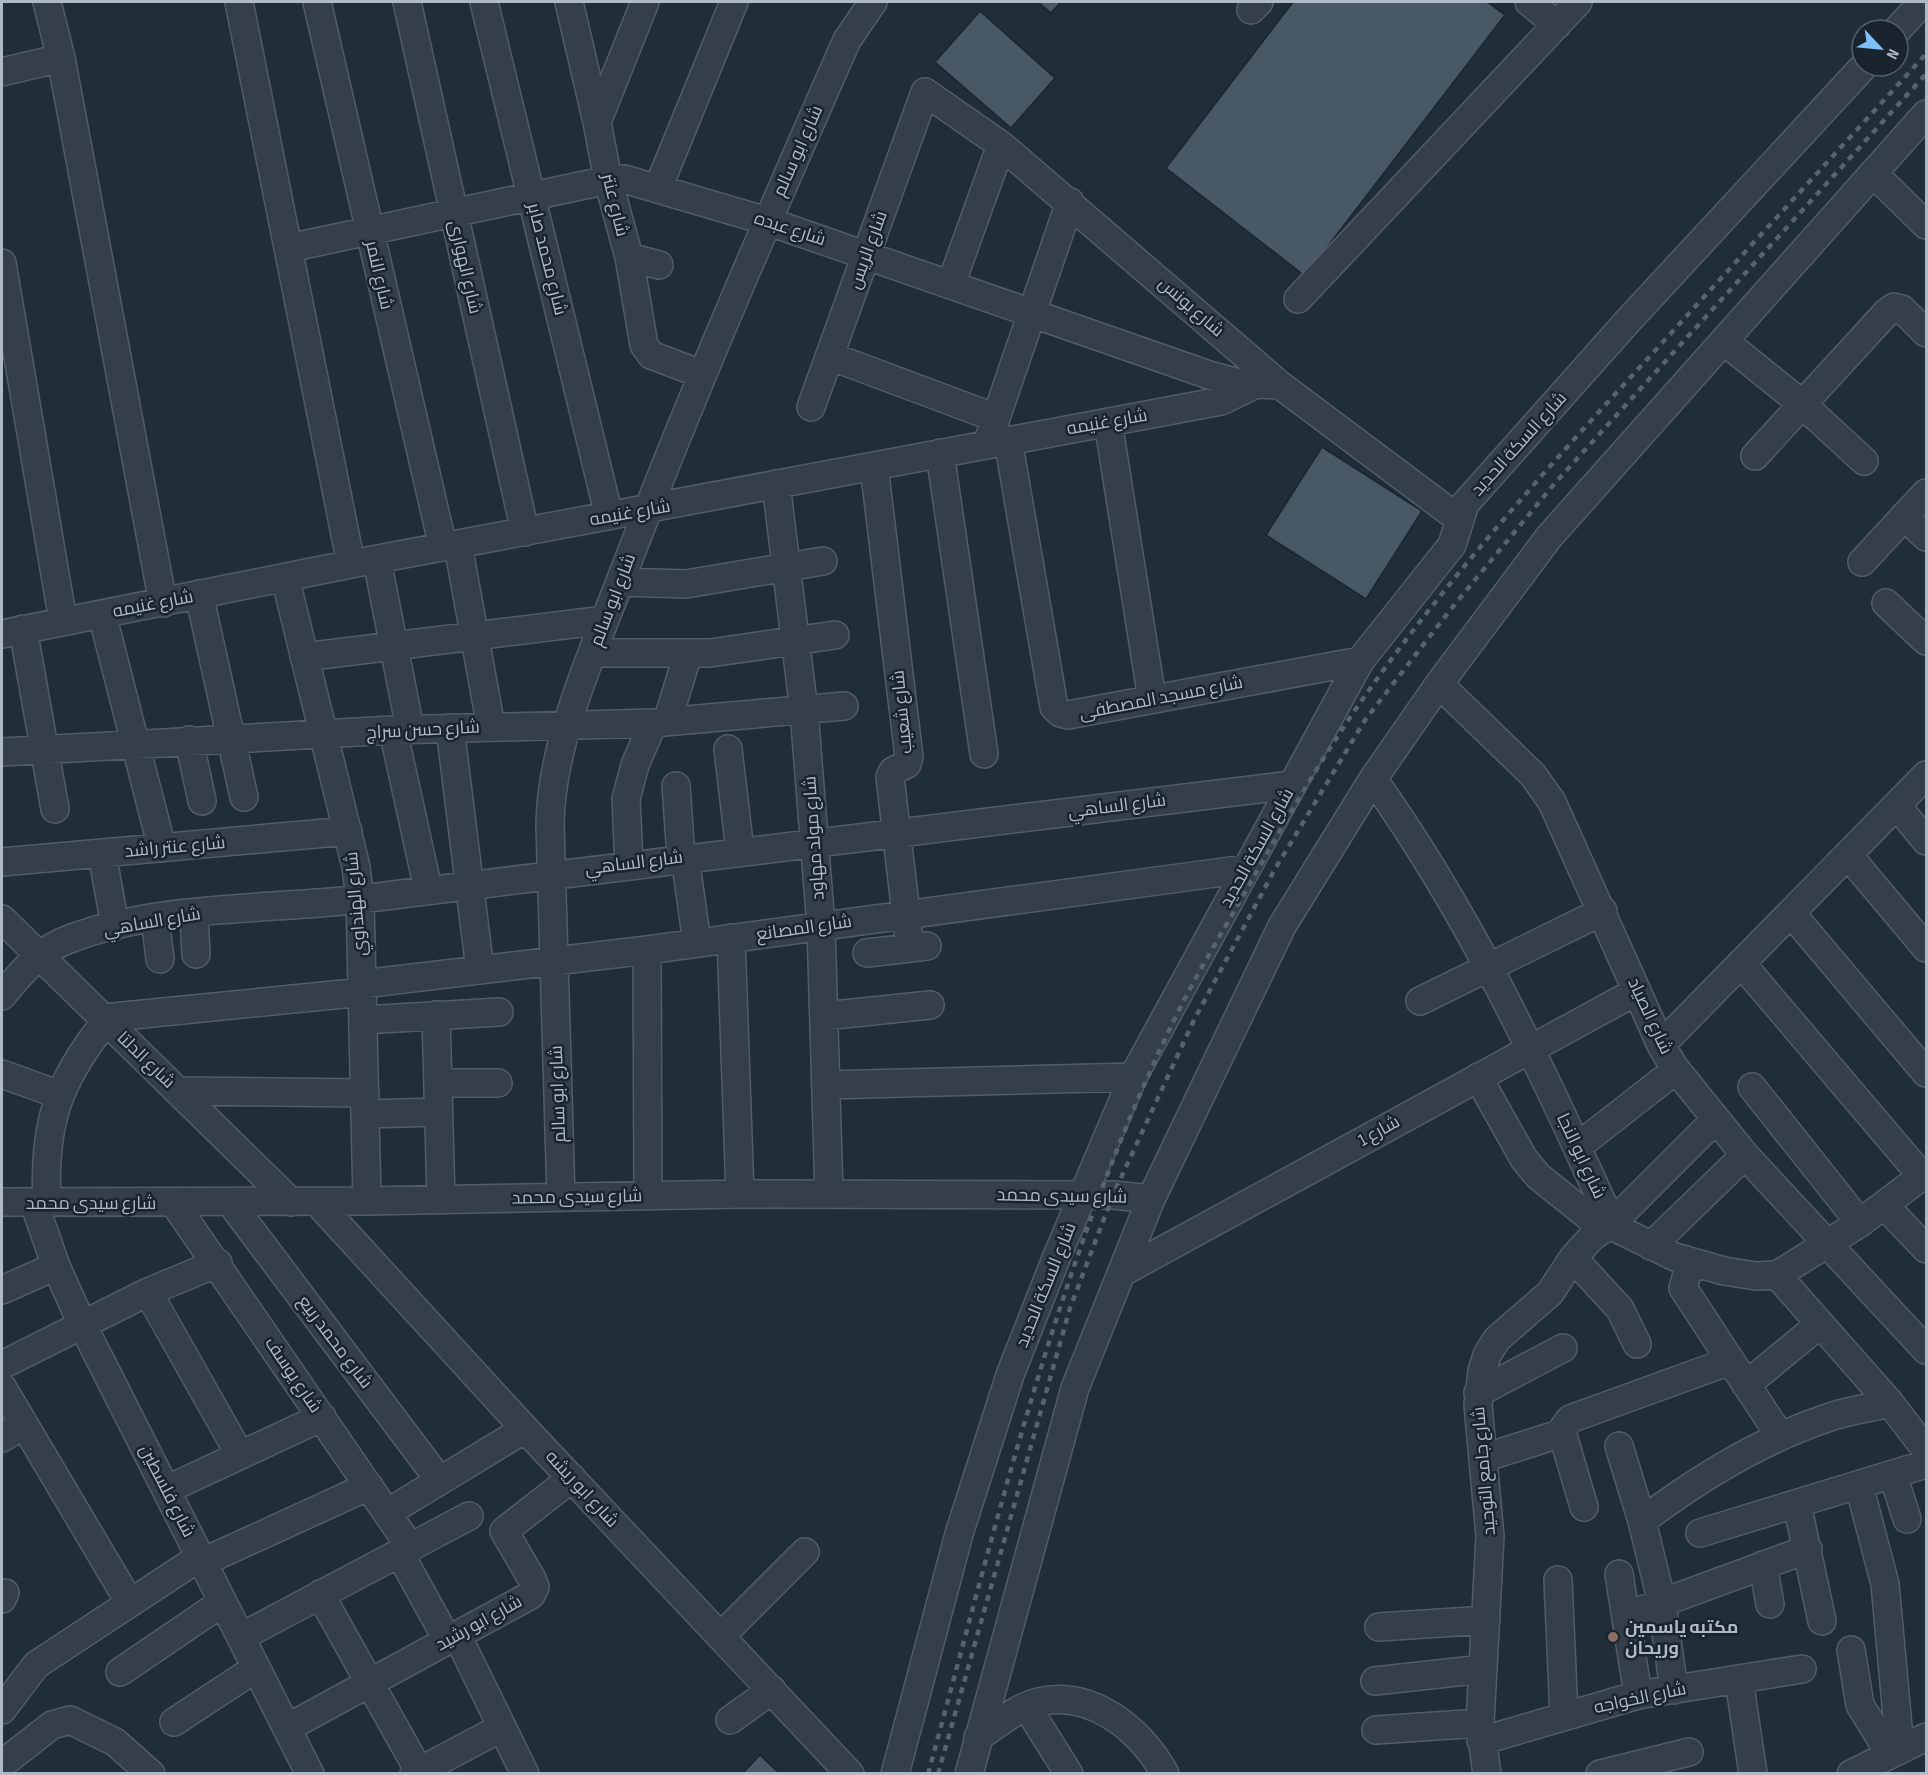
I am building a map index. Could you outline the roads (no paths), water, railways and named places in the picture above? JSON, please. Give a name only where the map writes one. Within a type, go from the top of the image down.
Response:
[{"type":"street","points":[[47,2],[61,58],[163,603]]},
{"type":"street","points":[[239,2],[289,248],[364,562],[394,646],[402,730],[428,889]]},
{"type":"street","name":"شارع النمر","points":[[317,2],[369,232],[475,636],[491,727]]},
{"type":"street","name":"شارع الهوارى","points":[[407,2],[525,532]]},
{"type":"street","name":"شارع محمد صابر","points":[[484,2],[609,516]]},
{"type":"street","name":"شارع عنتر","points":[[569,2],[608,180],[629,257],[647,351],[661,360],[700,374]]},
{"type":"street","points":[[597,122],[645,2]]},
{"type":"street","points":[[658,188],[734,2]]},
{"type":"street","name":"شارع ابو سالم","points":[[561,1197],[551,873],[550,790],[555,767],[605,620],[700,374],[847,40],[873,2]]},
{"type":"street","points":[[1529,2],[1557,25]]},
{"type":"street","points":[[1298,299],[1578,2]]},
{"type":"street","points":[[1908,18],[1923,2]]},
{"type":"street","points":[[2,72],[61,58]]},
{"type":"street","name":"شارع السكة الحديد","points":[[895,1773],[959,1534],[1010,1375],[1083,1195],[1133,1077],[1360,661],[1452,545],[1465,504],[1604,348],[1853,78]]},
{"type":"street","name":"شارع يونس","points":[[925,92],[1001,145],[1070,202],[1268,384],[1459,519]]},
{"type":"street","name":"شارع الريس","points":[[811,407],[925,92]]},
{"type":"street","points":[[976,1760],[1076,1388],[1151,1199],[1282,926],[1372,779],[1439,684],[1549,537],[1926,114]]},
{"type":"street","points":[[951,284],[1001,145]]},
{"type":"street","points":[[1873,173],[1926,225]]},
{"type":"street","name":"شارع عبده","points":[[289,248],[608,180],[624,179],[767,221],[1209,375],[1268,384]]},
{"type":"street","points":[[830,356],[997,434],[1032,313],[1070,202]]},
{"type":"street","points":[[629,257],[659,265]]},
{"type":"street","points":[[2,263],[63,621]]},
{"type":"street","points":[[1755,456],[1894,307],[1902,309],[1926,333]]},
{"type":"street","points":[[1724,341],[1802,404],[1864,461]]},
{"type":"street","name":"شارع غنيمه","points":[[12,631],[940,453],[997,434],[1108,422],[1221,401],[1268,384]]},
{"type":"street","points":[[1108,422],[1152,699]]},
{"type":"street","name":"شارع مسجد المصطفى","points":[[997,434],[1054,707],[1060,712],[1068,715],[1360,661]]},
{"type":"street","points":[[940,453],[984,754]]},
{"type":"street","name":"شارع شعيب","points":[[867,954],[920,947],[906,914],[890,777],[893,771],[907,764],[909,757],[874,466]]},
{"type":"street","name":"شارع مولد مهاود","points":[[776,484],[804,711],[821,926],[829,1194]]},
{"type":"street","points":[[1862,562],[1926,493]]},
{"type":"street","points":[[1904,516],[1926,537]]},
{"type":"street","points":[[620,582],[686,584],[823,561]]},
{"type":"street","name":"شارع الهنداوي","points":[[285,578],[348,831],[360,899],[367,1202]]},
{"type":"street","points":[[199,594],[244,797]]},
{"type":"street","points":[[1886,603],[1926,641]]},
{"type":"street","points":[[102,614],[162,848]]},
{"type":"street","points":[[304,657],[605,620]]},
{"type":"street","points":[[12,631],[44,748],[55,809]]},
{"type":"street","points":[[593,653],[688,654],[835,635]]},
{"type":"street","points":[[629,864],[625,813],[628,784],[660,722],[688,654]]},
{"type":"street","name":"شارع الصياد","points":[[1439,684],[1533,775],[1552,802],[1603,911],[1661,1045],[1674,1067],[1745,1155],[1926,1350]]},
{"type":"street","name":"شارع حسن سراج","points":[[2,752],[402,730],[660,722],[844,706]]},
{"type":"street","points":[[450,728],[480,970]]},
{"type":"street","points":[[189,740],[202,801]]},
{"type":"street","points":[[728,749],[740,850]]},
{"type":"street","points":[[1661,1045],[1926,776]]},
{"type":"street","name":"شارع ابو النجا","points":[[1372,779],[1428,860],[1488,967],[1577,1147],[1609,1225],[1690,1263],[1756,1276],[1777,1275]]},
{"type":"street","name":"شارع الساهي","points":[[2,996],[38,955],[72,938],[154,918],[360,899],[469,883],[1291,785]]},
{"type":"street","points":[[676,786],[683,857],[697,943]]},
{"type":"street","points":[[1897,806],[1926,841]]},
{"type":"street","name":"شارع عنتر راشد","points":[[2,862],[348,831]]},
{"type":"street","points":[[102,853],[115,926]]},
{"type":"street","points":[[1848,855],[1926,948]]},
{"type":"street","name":"شارع المصانع","points":[[105,1020],[363,988],[480,970],[647,950],[1245,869]]},
{"type":"street","points":[[1420,1001],[1603,911]]},
{"type":"street","points":[[1791,913],[1926,1073]]},
{"type":"street","points":[[194,914],[196,954]]},
{"type":"street","points":[[154,918],[160,959]]},
{"type":"street","name":"شارع الدلتا","points":[[2,919],[178,1091],[304,1202]]},
{"type":"street","points":[[731,938],[740,1194]]},
{"type":"street","points":[[647,950],[648,1196]]},
{"type":"street","points":[[1741,963],[1924,1175],[1860,1223],[1777,1275],[1890,1403],[1926,1450]]},
{"type":"street","name":"شارع 1","points":[[1121,1273],[1637,991]]},
{"type":"street","points":[[824,1016],[930,1005]]},
{"type":"street","points":[[364,1020],[499,1012]]},
{"type":"street","points":[[436,1016],[441,1200]]},
{"type":"street","name":"شارع فلسطين","points":[[105,1020],[81,1052],[60,1095],[50,1124],[40,1203],[56,1266],[82,1324],[310,1773]]},
{"type":"street","points":[[2,1074],[60,1095]]},
{"type":"street","points":[[826,1085],[1133,1077]]},
{"type":"street","points":[[1478,1077],[1524,1159],[1538,1176],[1609,1225]]},
{"type":"street","points":[[1577,1147],[1663,1080]]},
{"type":"street","points":[[438,1083],[498,1083]]},
{"type":"street","points":[[1752,1087],[1860,1223]]},
{"type":"street","points":[[178,1091],[366,1103],[438,1112]]},
{"type":"street","name":"شارع جامع التوحيد","points":[[1487,1773],[1481,1732],[1490,1536],[1478,1393],[1487,1355],[1497,1339],[1551,1293],[1574,1258],[1591,1238],[1609,1225],[1716,1119]]},
{"type":"street","points":[[1652,1246],[1745,1155]]},
{"type":"street","name":"شارع سيدى محمد","points":[[2,1202],[367,1202],[740,1194],[1083,1195],[1151,1199]]},
{"type":"street","name":"شارع محمد ربيع","points":[[230,1202],[440,1481]]},
{"type":"street","name":"شارع ابو ريشه","points":[[304,1202],[572,1478],[850,1773]]},
{"type":"street","name":"شارع يوسف","points":[[174,1203],[218,1263],[387,1513],[405,1551],[525,1773]]},
{"type":"street","points":[[1884,1205],[1926,1249]]},
{"type":"street","points":[[1574,1258],[1620,1309],[1637,1344]]},
{"type":"street","points":[[2,1365],[148,1292],[218,1263]]},
{"type":"street","points":[[1690,1263],[1683,1288],[1780,1436]]},
{"type":"street","points":[[2,1290],[56,1266]]},
{"type":"street","points":[[148,1292],[240,1455]]},
{"type":"street","points":[[1746,1385],[1820,1324]]},
{"type":"street","points":[[1478,1393],[1563,1348]]},
{"type":"street","points":[[1484,1458],[1562,1432],[1569,1419],[1730,1361]]},
{"type":"street","points":[[2,1388],[130,1603]]},
{"type":"street","points":[[1642,1521],[1693,1482],[1780,1436],[1829,1417],[1890,1403]]},
{"type":"street","points":[[166,1490],[322,1417]]},
{"type":"street","points":[[2,1438],[24,1424]]},
{"type":"street","points":[[387,1513],[525,1429]]},
{"type":"street","points":[[1562,1432],[1584,1507]]},
{"type":"street","points":[[1619,1446],[1642,1521],[1662,1603],[1674,1690]]},
{"type":"street","points":[[1700,1533],[1926,1464]]},
{"type":"street","points":[[1893,1475],[1908,1519]]},
{"type":"street","name":"شارع ابو رشيد","points":[[287,1728],[531,1595],[535,1587],[532,1579],[504,1531],[572,1478]]},
{"type":"street","points":[[1859,1485],[1885,1584],[1895,1751]]},
{"type":"street","points":[[2,1710],[36,1665],[130,1603],[201,1560],[369,1486]]},
{"type":"street","points":[[1797,1504],[1822,1621]]},
{"type":"street","points":[[241,1637],[469,1516]]},
{"type":"street","points":[[1626,1616],[1808,1549]]},
{"type":"street","points":[[721,1636],[805,1552]]},
{"type":"street","points":[[1763,1565],[1770,1604]]},
{"type":"street","points":[[1619,1574],[1638,1695]]},
{"type":"street","points":[[1558,1581],[1564,1716]]},
{"type":"street","points":[[320,1594],[417,1772],[501,1728]]},
{"type":"street","points":[[120,1672],[223,1602]]},
{"type":"street","points":[[1379,1628],[1486,1620]]},
{"type":"street","points":[[1851,1650],[1860,1705],[1895,1751]]},
{"type":"street","points":[[174,1722],[256,1668]]},
{"type":"street","points":[[1375,1681],[1483,1669]]},
{"type":"street","name":"شارع الخواجه","points":[[1376,1730],[1481,1732],[1564,1716],[1638,1695],[1802,1669]]},
{"type":"street","points":[[1739,1680],[1753,1773]]},
{"type":"street","points":[[730,1720],[772,1690]]},
{"type":"street","points":[[976,1760],[1027,1707],[1038,1702],[1061,1701],[1084,1704],[1106,1712],[1126,1725],[1143,1742],[1166,1773]]},
{"type":"street","points":[[1027,1707],[1069,1773]]},
{"type":"street","points":[[2,1764],[52,1725],[70,1720],[77,1721],[116,1742],[151,1773]]},
{"type":"street","points":[[1853,1773],[1926,1737]]},
{"type":"street","points":[[1600,1773],[1689,1752]]},
{"type":"railway","points":[[928,1774],[1035,1386],[1099,1196],[1136,1103],[1178,1012],[1283,826],[1353,713],[1422,619],[1496,528],[1573,440],[1926,54]]},
{"type":"railway","points":[[938,1774],[1070,1308],[1113,1195],[1194,1020],[1275,869],[1365,720],[1451,609],[1555,483],[1926,74]]},
{"type":"place","name":"مكتبه ياسمين وريحان","points":[[1613,1637]]}]
